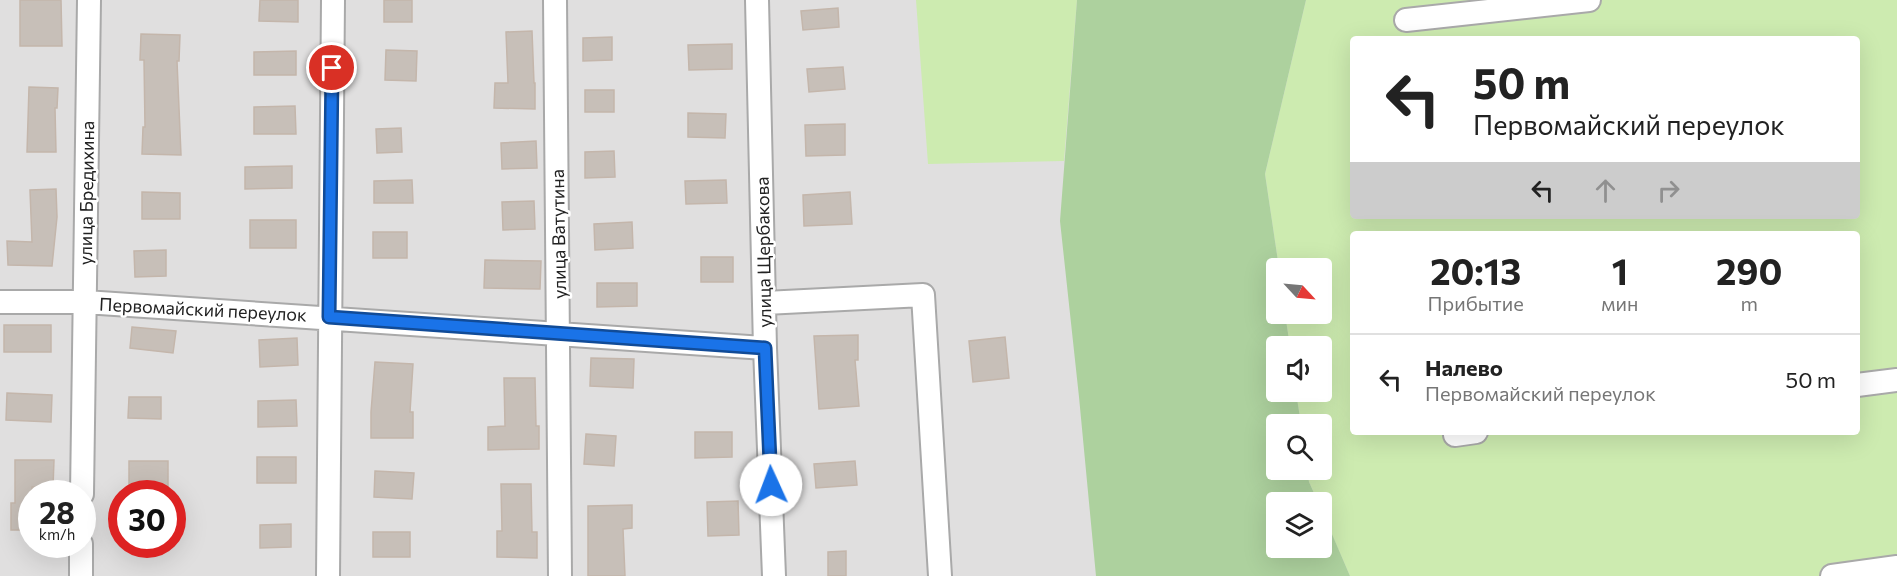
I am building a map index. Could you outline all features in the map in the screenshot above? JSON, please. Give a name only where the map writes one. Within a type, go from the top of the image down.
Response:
[{"type":"street","name":"улица Бредихина","points":[[82,480],[89,0]]},
{"type":"street","points":[[328,576],[333,0]]},
{"type":"street","name":"улица Ватутина","points":[[555,0],[560,576]]},
{"type":"street","name":"улица Щербакова","points":[[757,0],[765,348],[774,576]]},
{"type":"street","points":[[1406,20],[1589,0]]},
{"type":"street","points":[[765,303],[923,295],[940,576]]},
{"type":"street","name":"Первомайский переулок","points":[[0,302],[85,302],[765,348]]},
{"type":"street","points":[[1860,385],[1897,380]]},
{"type":"street","points":[[81,558],[81,576]]},
{"type":"street","points":[[1832,576],[1897,567]]},
{"type":"shaded area","points":[[0,0],[1897,0],[1897,576],[0,576]]},
{"type":"green space","points":[[916,0],[1077,0],[1064,161],[928,164]]},
{"type":"green space","points":[[1077,0],[1306,0],[1265,174],[1278,258],[1266,258],[1266,324],[1287,324],[1288,336],[1266,336],[1266,402],[1298,402],[1299,414],[1266,414],[1266,480],[1309,480],[1314,492],[1266,492],[1266,558],[1332,558],[1332,534],[1350,576],[1096,576],[1060,221]]},
{"type":"green space","points":[[1306,0],[1897,0],[1897,576],[1350,576],[1332,535],[1332,492],[1314,492],[1309,480],[1332,480],[1332,414],[1299,414],[1298,402],[1332,402],[1332,336],[1288,336],[1287,324],[1332,324],[1332,258],[1278,258],[1265,174]]},
{"type":"building","points":[[20,0],[61,0],[62,46],[20,46]]},
{"type":"building","points":[[260,0],[298,0],[298,22],[259,21]]},
{"type":"building","points":[[384,0],[412,0],[412,22],[384,22]]},
{"type":"building","points":[[838,8],[839,27],[803,30],[801,11]]},
{"type":"building","points":[[532,31],[535,109],[494,108],[495,83],[508,83],[506,32]]},
{"type":"building","points":[[141,34],[180,35],[179,61],[177,61],[181,155],[142,154],[143,127],[145,127],[144,60],[140,60]]},
{"type":"building","points":[[612,37],[612,60],[583,61],[583,38]]},
{"type":"building","points":[[732,44],[732,69],[689,70],[688,45]]},
{"type":"building","points":[[386,50],[417,51],[416,81],[385,80]]},
{"type":"building","points":[[296,51],[296,75],[254,75],[254,52]]},
{"type":"building","points":[[843,67],[845,89],[809,92],[807,69]]},
{"type":"building","points":[[29,87],[58,88],[57,108],[55,108],[56,152],[27,152]]},
{"type":"building","points":[[585,90],[614,90],[614,112],[585,112]]},
{"type":"building","points":[[295,106],[296,134],[254,134],[254,107]]},
{"type":"building","points":[[688,113],[726,114],[725,138],[688,137]]},
{"type":"building","points":[[845,124],[845,155],[806,156],[805,125]]},
{"type":"building","points":[[401,128],[402,152],[377,153],[376,129]]},
{"type":"building","points":[[536,141],[537,168],[502,169],[501,143]]},
{"type":"building","points":[[614,151],[615,177],[585,178],[585,152]]},
{"type":"building","points":[[292,166],[292,188],[245,189],[245,167]]},
{"type":"building","points":[[412,180],[413,203],[374,203],[374,181]]},
{"type":"building","points":[[726,180],[727,203],[686,204],[685,181]]},
{"type":"building","points":[[56,189],[57,217],[52,266],[8,265],[7,241],[32,242],[30,190]]},
{"type":"building","points":[[142,192],[180,193],[180,219],[142,219]]},
{"type":"building","points":[[850,192],[852,224],[804,226],[803,195]]},
{"type":"building","points":[[534,201],[535,229],[503,230],[502,202]]},
{"type":"building","points":[[250,220],[296,220],[296,248],[250,248]]},
{"type":"building","points":[[632,222],[633,248],[595,250],[594,224]]},
{"type":"building","points":[[373,232],[407,232],[407,258],[373,258]]},
{"type":"building","points":[[166,250],[166,276],[135,277],[134,251]]},
{"type":"building","points":[[701,257],[733,257],[733,282],[701,282]]},
{"type":"building","points":[[485,260],[541,261],[540,289],[484,288]]},
{"type":"building","points":[[597,283],[637,283],[637,306],[597,307]]},
{"type":"building","points":[[4,325],[51,325],[51,352],[4,352]]},
{"type":"building","points":[[132,327],[176,331],[173,353],[130,348]]},
{"type":"building","points":[[858,335],[858,360],[855,360],[859,406],[819,409],[814,336]]},
{"type":"building","points":[[1005,337],[1009,378],[973,382],[969,341]]},
{"type":"building","points":[[297,338],[298,365],[260,367],[259,340]]},
{"type":"building","points":[[591,358],[634,359],[633,388],[590,386]]},
{"type":"building","points":[[375,362],[413,364],[410,412],[413,412],[413,438],[371,438]]},
{"type":"building","points":[[504,378],[535,378],[539,449],[488,450],[488,427],[505,426]]},
{"type":"building","points":[[7,393],[52,395],[51,422],[6,420]]},
{"type":"building","points":[[129,397],[161,397],[161,419],[128,418]]},
{"type":"building","points":[[296,400],[297,426],[258,427],[258,401]]},
{"type":"building","points":[[695,432],[732,432],[732,457],[695,458]]},
{"type":"building","points":[[586,434],[616,436],[614,466],[584,464]]},
{"type":"building","points":[[257,457],[296,457],[296,483],[257,483]]},
{"type":"building","points":[[15,460],[54,460],[53,480],[18,480],[18,530],[11,530],[11,503],[15,503]]},
{"type":"building","points":[[129,461],[168,461],[168,480],[129,480]]},
{"type":"building","points":[[855,461],[857,485],[816,488],[814,464]]},
{"type":"building","points":[[375,471],[414,473],[412,499],[374,497]]},
{"type":"building","points":[[501,484],[531,484],[532,532],[537,532],[537,558],[497,557],[497,531],[502,531]]},
{"type":"building","points":[[738,501],[739,535],[708,536],[707,502]]},
{"type":"building","points":[[632,505],[632,528],[623,529],[625,576],[588,576],[588,506]]},
{"type":"building","points":[[291,524],[291,547],[260,548],[260,525]]},
{"type":"building","points":[[373,532],[410,532],[410,557],[373,557]]},
{"type":"building","points":[[846,551],[846,576],[828,576],[828,552]]},
{"type":"route","points":[[332,68],[329,317],[765,348],[771,485]]}]
